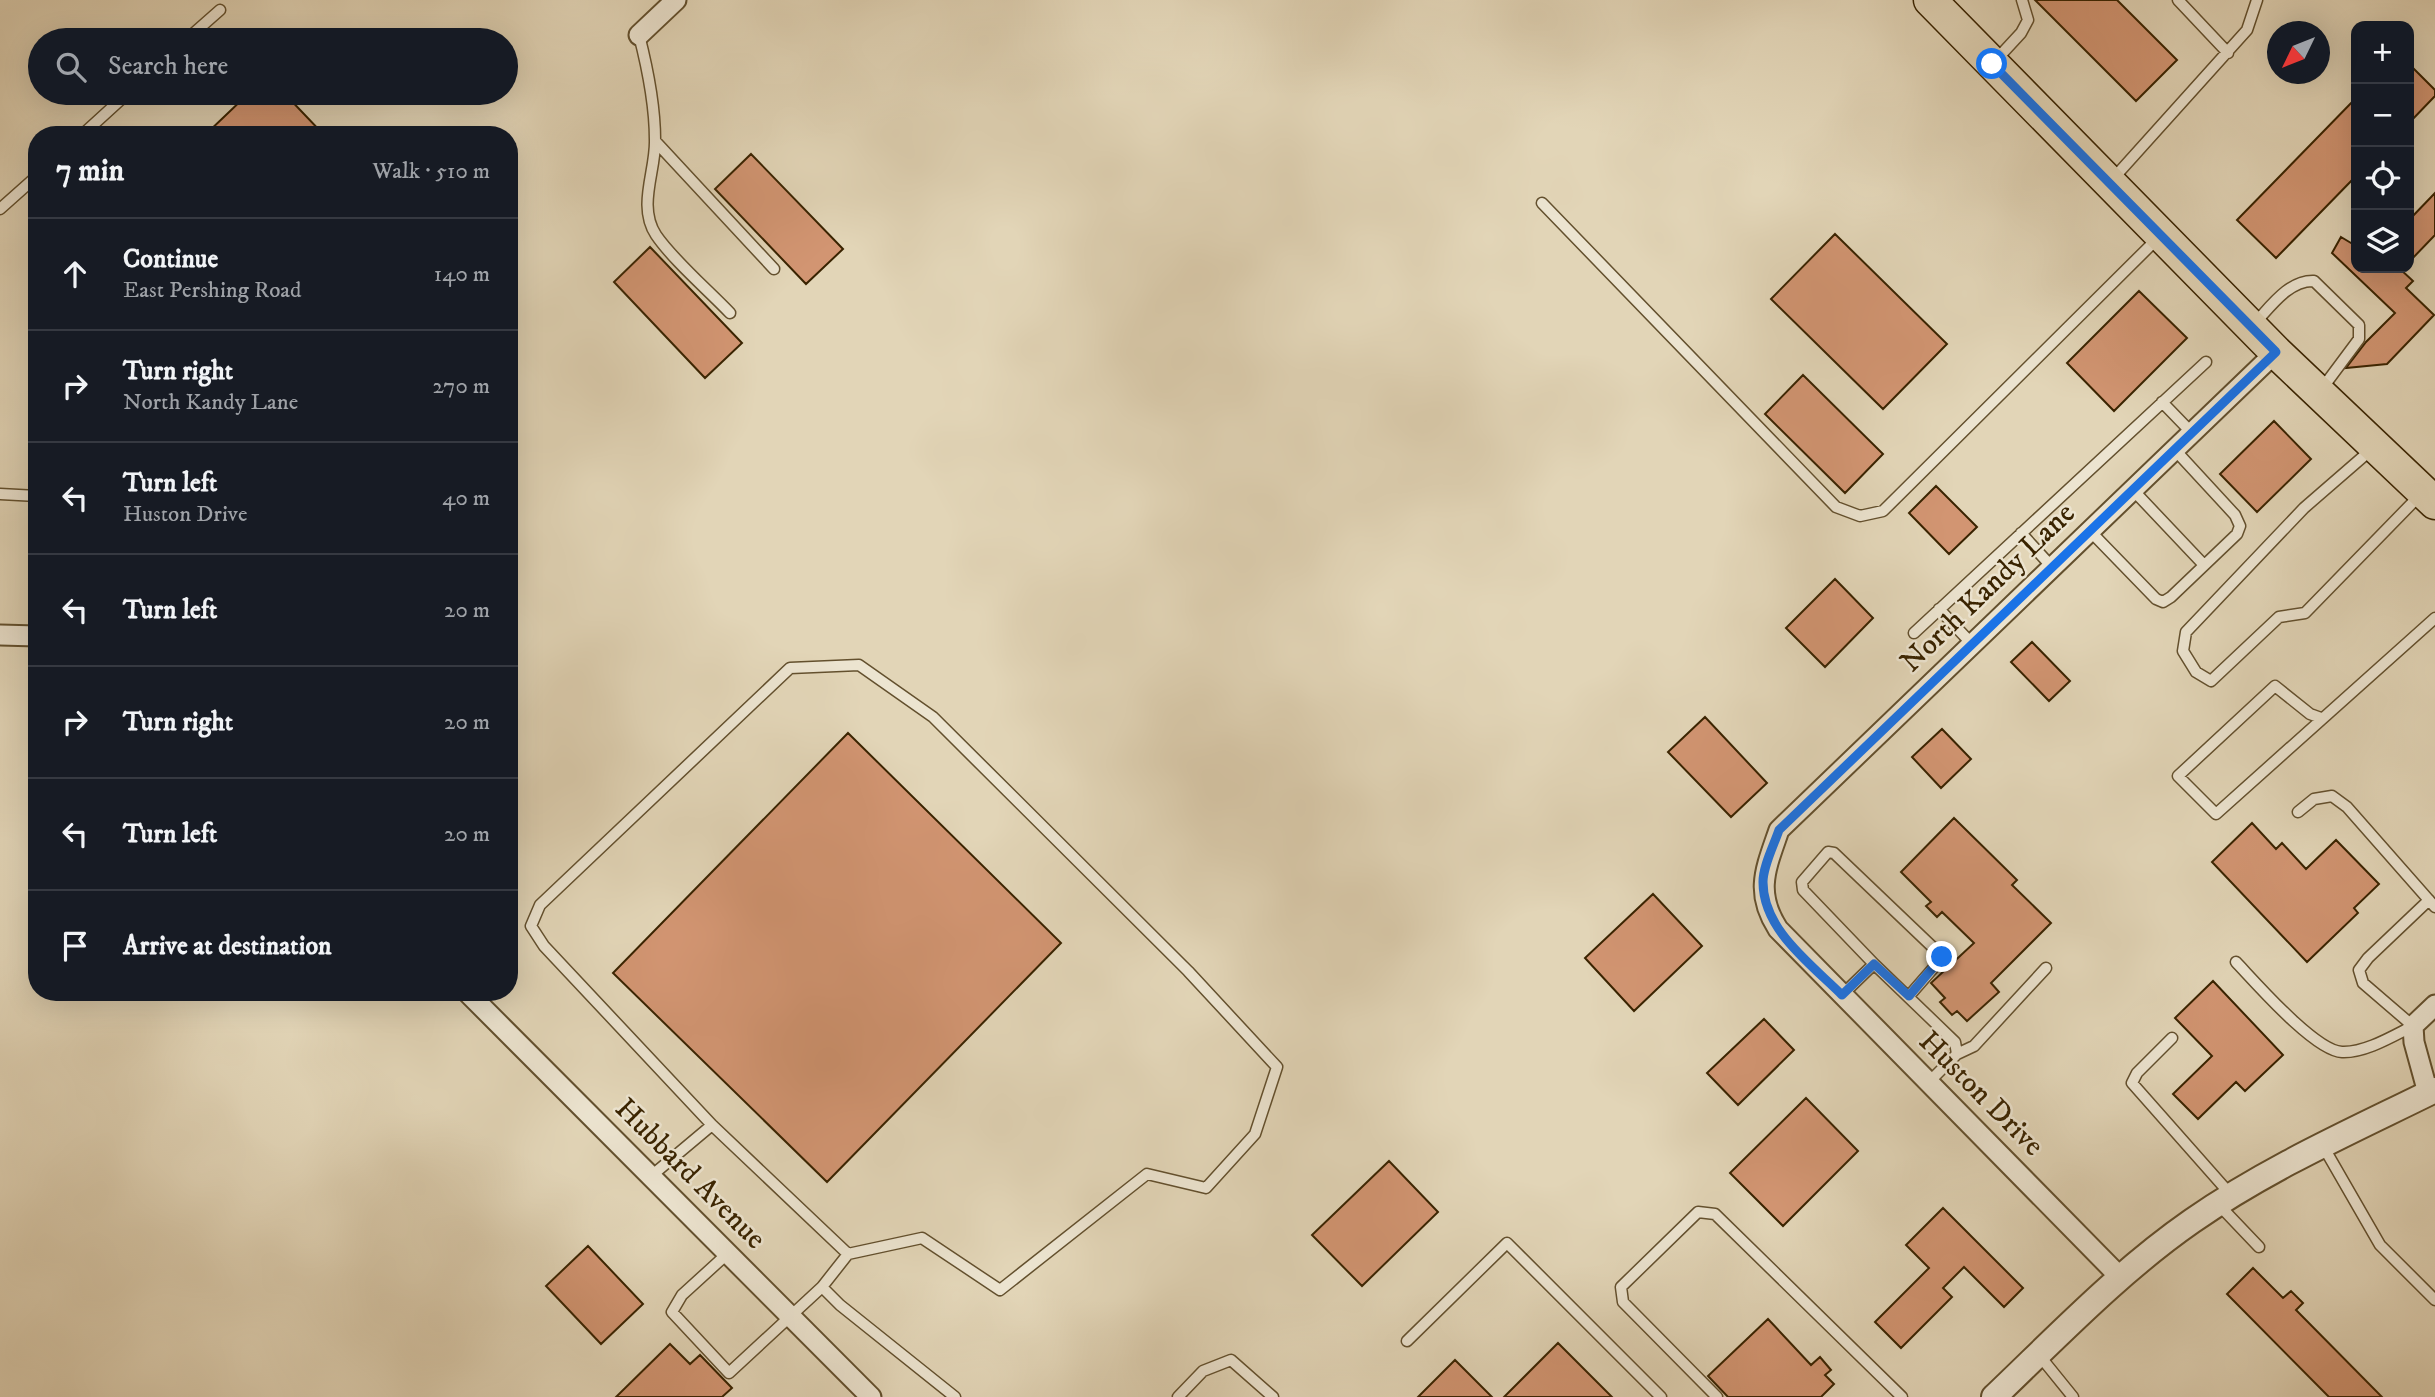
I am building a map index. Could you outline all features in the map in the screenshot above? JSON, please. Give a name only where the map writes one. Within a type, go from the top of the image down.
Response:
[{"type":"main road","points":[[1943,4],[1992,64],[2109,183],[2276,352],[2429,497]]},
{"type":"street","points":[[639,35],[676,0]]},
{"type":"street","name":"North Kandy Lane","points":[[1762,880],[1779,830],[2276,352]]},
{"type":"street","points":[[0,635],[28,636]]},
{"type":"street","name":"Huston Drive","points":[[1762,880],[1768,914],[1778,929],[2120,1277]]},
{"type":"street","name":"Hubbard Avenue","points":[[476,1001],[871,1397]]},
{"type":"street","points":[[1994,1397],[2120,1277],[2225,1200],[2275,1168],[2431,1091],[2414,1042],[2413,1026],[2435,1005]]},
{"type":"lane","points":[[1992,64],[2021,33],[2028,20],[2022,0]]},
{"type":"lane","points":[[2178,0],[2228,53]]},
{"type":"lane","points":[[2109,183],[2247,30],[2257,0]]},
{"type":"lane","points":[[200,28],[220,10]]},
{"type":"lane","points":[[639,35],[651,81],[656,142],[648,184],[649,216],[656,234],[730,313]]},
{"type":"lane","points":[[92,126],[115,105]]},
{"type":"lane","points":[[656,142],[774,269]]},
{"type":"lane","points":[[0,209],[28,184]]},
{"type":"lane","points":[[1542,204],[1836,507],[1860,516],[1883,511],[2161,235]]},
{"type":"lane","points":[[2251,327],[2293,285],[2314,281],[2359,325],[2359,339],[2319,393]]},
{"type":"lane","points":[[1913,633],[2206,362]]},
{"type":"lane","points":[[2162,402],[2192,433]]},
{"type":"lane","points":[[2375,446],[2304,509],[2186,632],[2183,650],[2196,672],[2211,681],[2279,617],[2305,613],[2429,497]]},
{"type":"lane","points":[[2090,531],[2155,599],[2164,602],[2204,565],[2236,534],[2240,526],[2235,515],[2175,450]]},
{"type":"lane","points":[[2133,490],[2204,565]]},
{"type":"lane","points":[[0,495],[28,496]]},
{"type":"lane","points":[[2021,533],[2052,567]]},
{"type":"lane","points":[[1939,609],[1972,644]]},
{"type":"lane","points":[[2320,718],[2310,714],[2276,687],[2178,776],[2216,814],[2320,718],[2435,618]]},
{"type":"lane","points":[[727,1254],[682,1295],[673,1312],[729,1373],[822,1287],[848,1254],[922,1238],[1000,1290],[1147,1174],[1206,1188],[1255,1134],[1277,1067],[1188,971],[933,717],[859,665],[790,668],[540,905],[531,926],[544,946],[712,1125],[848,1254]]},
{"type":"lane","points":[[2236,962],[2314,1041],[2341,1053],[2375,1044],[2413,1026],[2363,983],[2359,970],[2368,958],[2432,903],[2347,807],[2332,796],[2315,799],[2298,812]]},
{"type":"lane","points":[[1909,996],[1942,957],[1834,853],[1828,852],[1802,882],[1803,890],[1874,964],[1955,1042],[1957,1054]]},
{"type":"lane","points":[[1842,995],[1874,964]]},
{"type":"lane","points":[[1928,1082],[1957,1054],[1974,1046],[2046,968]]},
{"type":"lane","points":[[2172,1038],[2137,1073],[2132,1083],[2259,1247]]},
{"type":"lane","points":[[650,1177],[712,1125]]},
{"type":"lane","points":[[2322,1145],[2380,1245],[2435,1300]]},
{"type":"lane","points":[[1717,1397],[1623,1301],[1621,1287],[1698,1212],[1715,1213],[1902,1397]]},
{"type":"lane","points":[[1407,1341],[1507,1243],[1661,1397]]},
{"type":"lane","points":[[822,1287],[840,1305],[955,1397]]},
{"type":"lane","points":[[2039,1354],[2073,1397]]},
{"type":"lane","points":[[1178,1397],[1203,1371],[1231,1360],[1273,1397]]},
{"type":"building","points":[[2035,0],[2117,0],[2177,60],[2136,101]]},
{"type":"building","points":[[2414,69],[2435,90],[2435,96],[2414,118]]},
{"type":"building","points":[[2351,103],[2351,181],[2276,258],[2237,220]]},
{"type":"building","points":[[236,105],[295,105],[315,126],[214,126]]},
{"type":"building","points":[[751,154],[843,249],[806,284],[715,189]]},
{"type":"building","points":[[2435,193],[2435,235],[2414,257],[2414,215]]},
{"type":"building","points":[[1835,234],[1947,344],[1883,409],[1771,299]]},
{"type":"building","points":[[2341,237],[2351,243],[2351,271],[2332,253]]},
{"type":"building","points":[[650,247],[742,343],[705,378],[614,282]]},
{"type":"building","points":[[2353,273],[2404,273],[2413,281],[2406,288],[2434,315],[2387,364],[2346,368],[2366,342],[2395,313]]},
{"type":"building","points":[[2139,291],[2187,338],[2114,411],[2067,363]]},
{"type":"building","points":[[1803,375],[1883,454],[1845,493],[1765,414]]},
{"type":"building","points":[[2274,421],[2311,459],[2257,512],[2220,474]]},
{"type":"building","points":[[1936,486],[1977,527],[1949,554],[1909,513]]},
{"type":"building","points":[[1835,579],[1873,618],[1825,667],[1786,628]]},
{"type":"building","points":[[2032,642],[2070,681],[2049,701],[2011,662]]},
{"type":"building","points":[[1705,717],[1767,783],[1731,817],[1668,752]]},
{"type":"building","points":[[1942,729],[1971,759],[1941,788],[1912,757]]},
{"type":"building","points":[[848,733],[1061,943],[827,1182],[613,973]]},
{"type":"building","points":[[1954,818],[2017,880],[2012,885],[2051,923],[1991,983],[1999,992],[1967,1021],[1957,1011],[1952,1015],[1940,1002],[1945,998],[1931,983],[1974,943],[1942,912],[1937,917],[1926,906],[1931,902],[1901,872]]},
{"type":"building","points":[[2252,823],[2276,849],[2282,843],[2306,869],[2336,840],[2379,884],[2354,908],[2358,913],[2307,962],[2212,862]]},
{"type":"building","points":[[1653,894],[1702,946],[1634,1011],[1585,958]]},
{"type":"building","points":[[2213,981],[2283,1055],[2245,1091],[2236,1082],[2198,1119],[2173,1094],[2212,1056],[2175,1018]]},
{"type":"building","points":[[1764,1019],[1794,1050],[1738,1105],[1707,1073]]},
{"type":"building","points":[[1806,1098],[1858,1151],[1783,1226],[1730,1173]]},
{"type":"building","points":[[1389,1161],[1438,1212],[1362,1286],[1312,1235]]},
{"type":"building","points":[[1943,1208],[2023,1288],[2004,1307],[1964,1267],[1943,1288],[1952,1297],[1901,1348],[1875,1322],[1929,1268],[1906,1245]]},
{"type":"building","points":[[588,1246],[643,1304],[601,1344],[546,1286]]},
{"type":"building","points":[[2253,1268],[2283,1298],[2291,1291],[2303,1303],[2296,1310],[2382,1397],[2329,1397],[2227,1294]]},
{"type":"building","points":[[1768,1319],[1811,1365],[1820,1357],[1831,1370],[1825,1375],[1834,1384],[1821,1397],[1728,1397],[1708,1376]]},
{"type":"building","points":[[1558,1343],[1612,1397],[1504,1397]]},
{"type":"building","points":[[670,1344],[690,1364],[700,1355],[732,1388],[722,1397],[616,1397]]},
{"type":"building","points":[[1455,1360],[1492,1397],[1418,1397]]},
{"type":"route","points":[[1942,957],[1940,963],[1909,996],[1874,964],[1842,995],[1798,951],[1768,914],[1762,880],[1779,830],[2276,352],[1992,64]]}]
